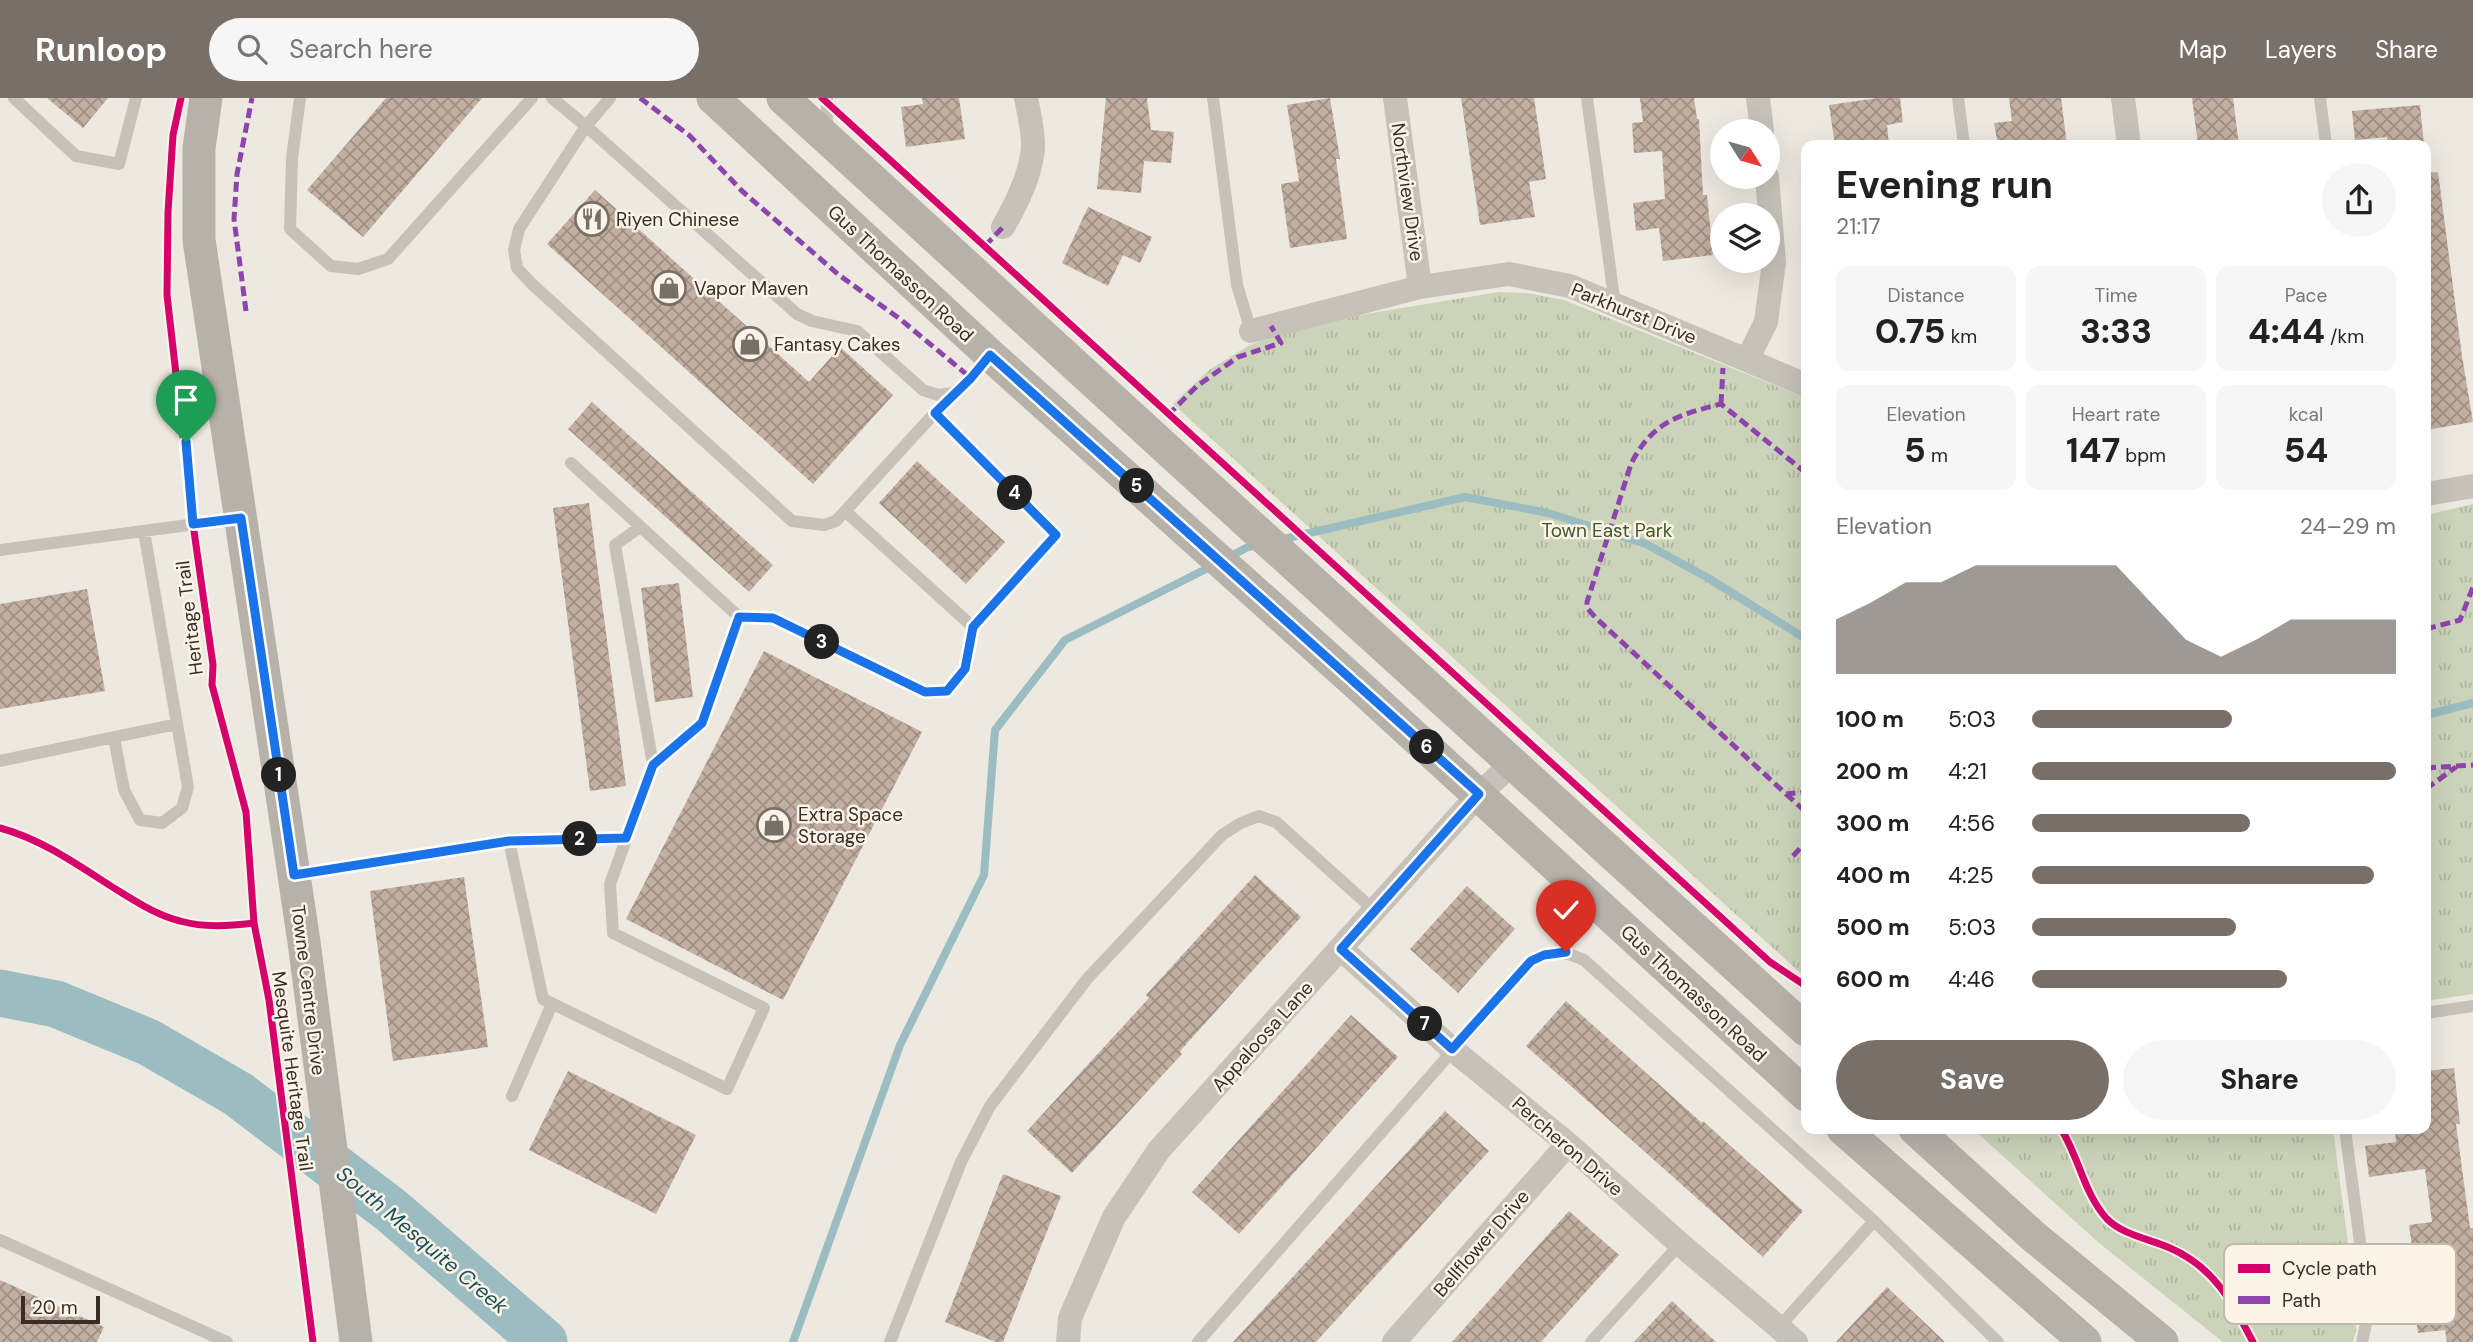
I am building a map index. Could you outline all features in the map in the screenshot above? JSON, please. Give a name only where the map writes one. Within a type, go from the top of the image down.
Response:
[{"type":"main road","name":"Towne Centre Drive","points":[[206,98],[199,148],[200,240],[304,942],[356,1342]]},
{"type":"main road","name":"Gus Thomasson Road","points":[[713,98],[990,355],[1479,794],[1801,1090]]},
{"type":"main road","points":[[783,98],[1354,618],[1511,765],[1801,1026]]},
{"type":"main road","points":[[794,174],[827,138]]},
{"type":"main road","points":[[1849,1134],[2085,1342]]},
{"type":"main road","points":[[1921,1134],[2033,1236],[2162,1342]]},
{"type":"street","points":[[1003,227],[1027,178],[1033,146],[1026,98]]},
{"type":"street","name":"Northview Drive","points":[[1395,98],[1420,287]]},
{"type":"street","points":[[1758,98],[1761,119]]},
{"type":"street","points":[[2123,98],[2128,140]]},
{"type":"street","points":[[1747,360],[1766,322],[1774,262],[1768,189]]},
{"type":"street","name":"Parkhurst Drive","points":[[1251,331],[1420,287],[1509,274],[1570,286],[1801,383]]},
{"type":"street","points":[[2431,493],[2473,486]]},
{"type":"street","name":"Appaloosa Lane","points":[[1068,1342],[1070,1318],[1114,1217],[1159,1150],[1479,794],[1511,765]]},
{"type":"street","name":"Percheron Drive","points":[[1341,949],[1452,1049],[1568,1144],[1788,1334]]},
{"type":"street","name":"Bellflower Drive","points":[[1394,1342],[1568,1144]]},
{"type":"lane","points":[[14,98],[76,156],[119,164],[136,98]]},
{"type":"lane","points":[[300,98],[292,158],[290,229],[331,266],[358,269],[388,259],[532,98]]},
{"type":"lane","points":[[552,98],[797,314],[813,321],[857,331],[923,390],[938,395],[953,393]]},
{"type":"lane","points":[[610,98],[586,126],[519,229],[514,250],[517,268],[792,521],[831,524],[990,355]]},
{"type":"lane","points":[[827,98],[827,138]]},
{"type":"lane","points":[[1213,98],[1237,285],[1251,331]]},
{"type":"lane","points":[[1587,98],[1615,305]]},
{"type":"lane","points":[[1958,98],[1963,140]]},
{"type":"lane","points":[[2320,98],[2325,140]]},
{"type":"lane","points":[[570,463],[739,617],[773,618],[925,692],[947,691],[965,669],[973,627],[1056,535],[935,413]]},
{"type":"lane","points":[[845,511],[973,627]]},
{"type":"lane","points":[[0,551],[241,518]]},
{"type":"lane","points":[[640,527],[615,545],[653,765]]},
{"type":"lane","points":[[114,738],[124,790],[140,820],[162,823],[182,808],[188,787],[144,531]]},
{"type":"lane","points":[[509,841],[543,999],[727,1089],[764,1008],[613,933],[610,884],[653,765],[702,723],[739,617]]},
{"type":"lane","points":[[0,761],[177,724]]},
{"type":"lane","points":[[890,1342],[961,1162],[990,1106],[1087,979],[1222,835],[1259,816],[1276,822],[1375,911]]},
{"type":"lane","points":[[294,875],[509,841],[626,838]]},
{"type":"lane","points":[[1198,1342],[1531,961],[1544,955],[1566,952],[1584,960],[1874,1221],[1998,1342]]},
{"type":"lane","points":[[512,1096],[552,1004]]},
{"type":"lane","points":[[2431,1012],[2473,1006]]},
{"type":"lane","points":[[2346,1134],[2360,1244]]},
{"type":"lane","points":[[1788,1334],[1874,1221]]},
{"type":"lane","points":[[0,1240],[227,1342]]},
{"type":"lane","points":[[1591,1342],[1681,1244]]},
{"type":"lane","points":[[2362,1342],[2365,1324]]},
{"type":"green space","name":"Town East Park","points":[[1499,292],[1527,293],[1564,300],[1801,396],[1801,973],[1173,404],[1209,370],[1248,346],[1287,331],[1336,319]]},
{"type":"green space","points":[[2473,504],[2473,994],[2431,1000],[2431,514]]},
{"type":"green space","points":[[1979,1134],[2334,1134],[2348,1244],[2224,1244],[2224,1324],[2356,1324],[2353,1342],[2223,1342],[2099,1243]]},
{"type":"building","points":[[47,98],[108,98],[83,128]]},
{"type":"building","points":[[386,98],[482,98],[363,237],[307,190]]},
{"type":"building","points":[[922,98],[959,98],[965,139],[906,147],[901,107],[923,104]]},
{"type":"building","points":[[1106,98],[1147,98],[1151,130],[1174,132],[1171,163],[1144,161],[1141,193],[1097,189]]},
{"type":"building","points":[[1330,98],[1340,159],[1336,159],[1347,239],[1290,248],[1281,184],[1299,181],[1287,105]]},
{"type":"building","points":[[1461,98],[1534,98],[1546,179],[1529,182],[1535,217],[1480,225]]},
{"type":"building","points":[[1640,98],[1694,98],[1699,119],[1703,195],[1707,195],[1710,255],[1663,261],[1659,228],[1636,231],[1633,203],[1665,199],[1662,151],[1634,153],[1632,123],[1643,122]]},
{"type":"building","points":[[1878,98],[1900,98],[1903,122],[1887,125],[1888,140],[1834,140],[1829,105]]},
{"type":"building","points":[[2009,98],[2061,98],[2066,140],[1997,140],[1994,123],[2012,121]]},
{"type":"building","points":[[2192,98],[2233,98],[2238,140],[2197,140]]},
{"type":"building","points":[[2420,105],[2424,140],[2387,140],[2387,137],[2355,140],[2352,111]]},
{"type":"building","points":[[2438,172],[2473,422],[2431,429],[2431,173]]},
{"type":"building","points":[[595,190],[809,382],[840,347],[893,395],[813,484],[547,244]]},
{"type":"building","points":[[1088,207],[1152,237],[1140,263],[1123,255],[1108,286],[1062,263]]},
{"type":"building","points":[[592,402],[773,565],[749,592],[568,429]]},
{"type":"building","points":[[917,461],[1005,542],[966,584],[879,503]]},
{"type":"building","points":[[589,503],[626,786],[590,791],[553,508]]},
{"type":"building","points":[[679,583],[693,697],[655,702],[641,588]]},
{"type":"building","points":[[87,589],[105,691],[0,709],[0,604]]},
{"type":"building","name":"Extra Space Storage","points":[[764,651],[922,732],[783,1000],[626,919]]},
{"type":"building","points":[[1255,875],[1301,917],[1180,1051],[1182,1054],[1072,1173],[1027,1131],[1149,998],[1146,995]]},
{"type":"building","points":[[464,877],[488,1047],[393,1061],[370,891]]},
{"type":"building","points":[[1467,886],[1515,929],[1458,993],[1410,949]]},
{"type":"building","points":[[1566,1001],[1803,1211],[1763,1257],[1526,1046]]},
{"type":"building","points":[[1351,1015],[1398,1057],[1239,1234],[1192,1192]]},
{"type":"building","points":[[2454,1068],[2460,1124],[2456,1124],[2470,1228],[2473,1228],[2473,1342],[2447,1342],[2445,1330],[2418,1333],[2417,1324],[2456,1324],[2456,1244],[2412,1244],[2409,1225],[2432,1222],[2425,1169],[2369,1177],[2365,1146],[2396,1142],[2395,1134],[2431,1134],[2431,1070]]},
{"type":"building","points":[[568,1071],[696,1135],[656,1214],[529,1150]]},
{"type":"building","points":[[1445,1111],[1489,1151],[1316,1342],[1233,1342]]},
{"type":"building","points":[[1003,1174],[1061,1196],[1003,1342],[996,1342],[945,1322]]},
{"type":"building","points":[[1569,1211],[1619,1255],[1541,1342],[1452,1342]]},
{"type":"building","points":[[0,1280],[104,1327],[97,1342],[0,1342]]},
{"type":"building","points":[[1887,1287],[1945,1342],[1836,1342]]},
{"type":"building","points":[[1672,1301],[1716,1342],[1634,1342]]},
{"type":"waterway","points":[[1279,540],[1465,497],[1548,513],[1646,544],[1708,578],[1801,636]]},
{"type":"waterway","points":[[1227,558],[1248,547],[1260,545]]},
{"type":"waterway","points":[[793,1342],[900,1045],[984,875],[995,730],[1065,640],[1212,566]]},
{"type":"waterway","points":[[2431,714],[2473,703]]},
{"type":"waterway","name":"South Mesquite Creek","points":[[0,993],[56,1004],[148,1042],[238,1094],[392,1211],[544,1342]]},
{"type":"marked path","points":[[246,311],[234,219],[237,174],[252,98]]},
{"type":"marked path","points":[[640,98],[690,136],[742,191],[839,275],[900,319],[971,378]]},
{"type":"marked path","points":[[985,246],[1003,227]]},
{"type":"marked path","points":[[1168,415],[1197,386],[1238,357],[1281,343],[1271,326]]},
{"type":"marked path","points":[[1721,404],[1723,368]]},
{"type":"marked path","points":[[1801,469],[1721,404],[1668,422],[1648,438],[1631,464],[1587,602],[1587,608],[1596,618],[1786,794],[1801,792]]},
{"type":"marked path","points":[[2431,628],[2460,620],[2473,587]]},
{"type":"marked path","points":[[2431,768],[2473,765]]},
{"type":"marked path","points":[[2431,785],[2456,767]]},
{"type":"marked path","points":[[1786,794],[1801,808]]},
{"type":"marked path","points":[[1793,856],[1801,847]]},
{"type":"cycle path","name":"Heritage Trail","points":[[181,98],[173,135],[168,212],[167,295],[193,524],[213,665],[212,685],[246,812],[254,923]]},
{"type":"cycle path","points":[[822,98],[1770,962],[1801,983]]},
{"type":"cycle path","name":"Mesquite Heritage Trail","points":[[0,828],[33,840],[150,909],[172,919],[208,926],[254,923],[269,1000],[313,1342]]},
{"type":"cycle path","points":[[2064,1134],[2087,1187],[2107,1219],[2121,1229],[2185,1256],[2199,1265],[2224,1293]]},
{"type":"cycle path","points":[[2243,1324],[2253,1342]]},
{"type":"place","name":"Riyen Chinese","points":[[592,219]]},
{"type":"place","name":"Vapor Maven","points":[[669,288]]},
{"type":"place","name":"Fantasy Cakes","points":[[750,344]]},
{"type":"place","name":"Extra Space Storage","points":[[774,825]]},
{"type":"route","points":[[186,442],[193,524],[241,518],[294,875],[509,841],[626,838],[653,765],[702,723],[739,617],[773,618],[925,692],[947,691],[965,669],[973,627],[1056,535],[935,413],[990,355],[1479,794],[1341,949],[1452,1049],[1531,961],[1544,955],[1566,952]]}]
